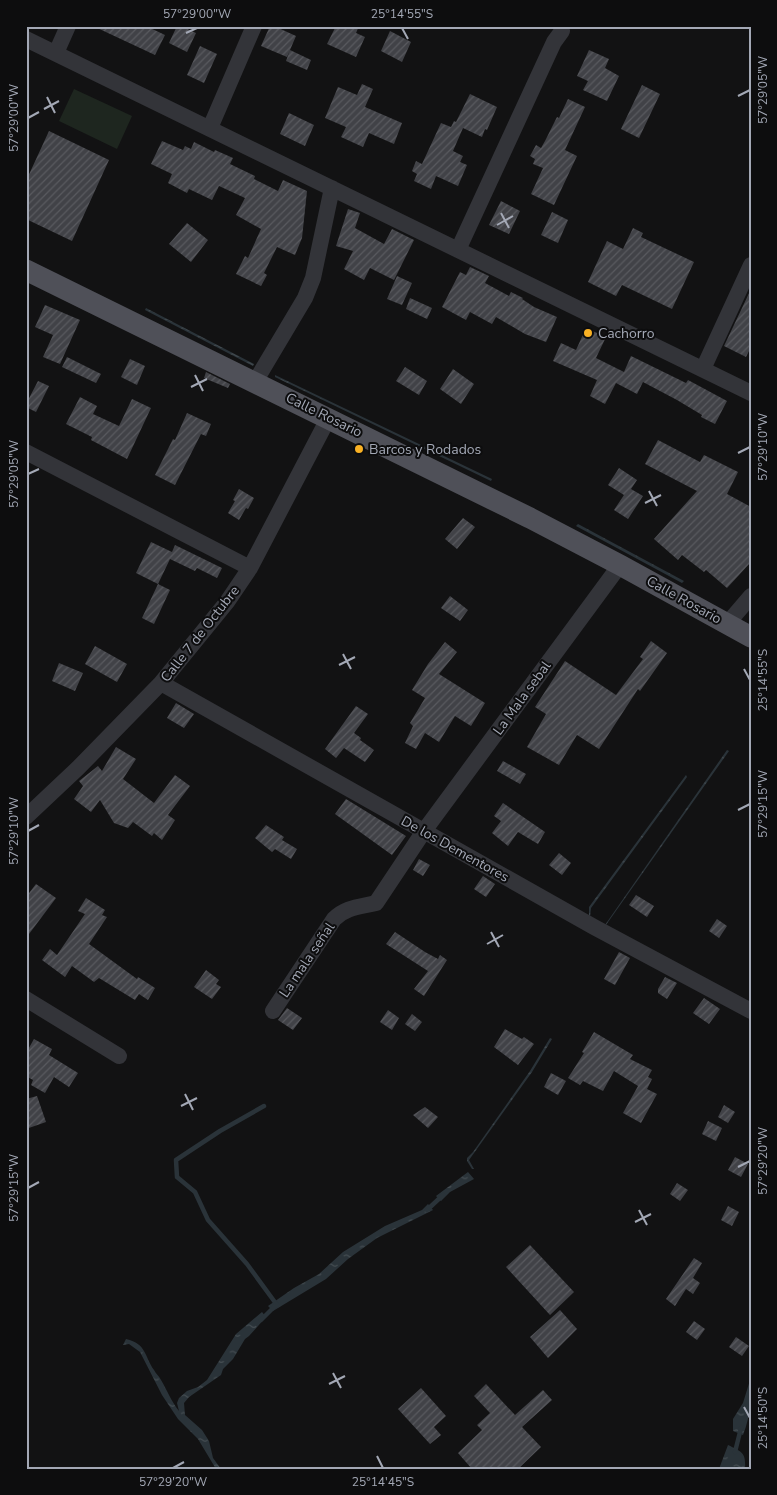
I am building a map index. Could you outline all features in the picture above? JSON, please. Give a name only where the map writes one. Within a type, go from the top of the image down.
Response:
[{"type":"main road","name":"Calle Rosario","points":[[26,270],[329,418],[620,565],[751,637]]},
{"type":"street","points":[[56,53],[68,26]]},
{"type":"street","points":[[210,128],[254,26]]},
{"type":"street","points":[[458,250],[554,42],[562,31]]},
{"type":"street","points":[[26,38],[751,393]]},
{"type":"street","points":[[255,382],[305,298],[313,278],[332,188]]},
{"type":"street","points":[[703,369],[751,265]]},
{"type":"street","name":"Calle 7 de Octubre","points":[[26,817],[78,768],[161,683],[228,602],[250,568],[329,418]]},
{"type":"street","points":[[26,452],[250,568]]},
{"type":"street","name":"La Mala sebal","points":[[424,831],[620,565]]},
{"type":"street","points":[[727,624],[751,596]]},
{"type":"street","name":"De los Dementores","points":[[161,683],[603,932],[751,1011]]},
{"type":"street","name":"La mala señal","points":[[273,1011],[334,919],[347,909],[376,903],[424,831]]},
{"type":"street","points":[[26,999],[119,1056]]},
{"type":"shaded area","points":[[74,89],[132,116],[117,149],[59,121]]},
{"type":"water","points":[[146,308],[254,364],[253,366],[145,310]]},
{"type":"water","points":[[275,375],[492,479],[491,481],[275,377]]},
{"type":"water","points":[[578,524],[684,581],[682,583],[576,526]]},
{"type":"water","points":[[727,750],[729,751],[605,925]]},
{"type":"water","points":[[686,775],[687,777],[591,908],[589,917],[589,907]]},
{"type":"water","points":[[550,1038],[552,1039],[532,1072],[469,1160],[474,1169],[472,1169],[467,1158],[530,1071]]},
{"type":"water","points":[[468,1172],[474,1179],[450,1192],[441,1201],[436,1196]]},
{"type":"water","points":[[428,1204],[433,1210],[377,1238],[348,1259],[326,1279],[273,1311],[268,1306],[319,1274],[343,1252],[385,1226],[422,1210]]},
{"type":"water","points":[[262,1312],[266,1317],[245,1339],[233,1359],[223,1369],[221,1375],[189,1397],[184,1403],[185,1415],[202,1430],[209,1441],[213,1458],[221,1469],[216,1469],[198,1439],[178,1419],[162,1395],[140,1352],[129,1344],[123,1345],[126,1339],[133,1341],[141,1347],[179,1411],[177,1403],[179,1398],[187,1391],[198,1387],[207,1380],[236,1334]]},
{"type":"water","points":[[751,1377],[750,1406],[743,1435],[733,1431],[733,1419],[743,1403]]},
{"type":"water","points":[[728,1445],[742,1453],[745,1459],[745,1469],[719,1469]]},
{"type":"building","points":[[93,26],[146,26],[165,35],[155,55]]},
{"type":"building","points":[[177,26],[196,33],[187,52],[169,43]]},
{"type":"building","points":[[270,26],[296,36],[287,57],[261,46]]},
{"type":"building","points":[[336,26],[359,26],[356,33],[365,37],[356,57],[327,44]]},
{"type":"building","points":[[390,31],[411,42],[402,62],[381,51]]},
{"type":"building","points":[[200,46],[217,54],[204,83],[187,75]]},
{"type":"building","points":[[290,50],[311,60],[307,70],[286,61]]},
{"type":"building","points":[[589,50],[609,59],[605,68],[619,76],[607,101],[583,90],[588,81],[577,76]]},
{"type":"building","points":[[362,84],[373,89],[365,107],[402,123],[394,144],[369,133],[363,147],[341,137],[346,127],[325,118],[338,87],[357,95]]},
{"type":"building","points":[[642,85],[660,94],[639,138],[621,129]]},
{"type":"building","points":[[470,94],[497,107],[482,137],[463,128],[453,151],[463,156],[460,162],[467,165],[458,186],[436,176],[431,189],[414,181],[417,174],[412,171],[416,161],[422,164],[441,123],[451,127],[454,121],[456,122]]},
{"type":"building","points":[[568,99],[585,107],[565,150],[577,156],[554,205],[531,194],[543,168],[533,164],[535,159],[530,156],[536,145],[541,148]]},
{"type":"building","points":[[289,113],[314,125],[305,146],[280,134]]},
{"type":"building","points":[[49,131],[109,160],[72,241],[26,219],[26,181]]},
{"type":"building","points":[[162,141],[183,150],[185,146],[191,149],[194,142],[214,152],[215,150],[233,158],[230,164],[255,176],[254,179],[278,191],[283,180],[307,191],[302,238],[295,255],[277,247],[264,273],[267,275],[261,286],[236,274],[245,256],[248,258],[261,229],[236,215],[245,198],[219,186],[212,200],[189,189],[187,193],[168,183],[172,174],[151,164]]},
{"type":"building","points":[[501,201],[520,211],[509,234],[489,225]]},
{"type":"building","points":[[348,209],[360,213],[355,228],[384,244],[392,229],[414,240],[394,280],[370,268],[364,280],[344,269],[353,251],[336,246]]},
{"type":"building","points":[[552,212],[568,220],[558,243],[541,235]]},
{"type":"building","points":[[187,223],[208,240],[191,262],[169,244]]},
{"type":"building","points":[[633,228],[643,233],[641,237],[694,262],[672,309],[622,285],[616,296],[588,282],[607,241],[623,249]]},
{"type":"building","points":[[470,267],[489,276],[485,283],[509,296],[511,292],[523,298],[534,307],[557,317],[546,342],[525,334],[496,317],[492,324],[470,312],[466,320],[442,307],[460,272],[466,275]]},
{"type":"building","points":[[397,276],[412,283],[402,305],[387,299]]},
{"type":"building","points":[[751,289],[751,347],[746,357],[724,346]]},
{"type":"building","points":[[410,298],[432,308],[427,319],[406,309]]},
{"type":"building","points":[[45,305],[80,320],[60,364],[43,357],[53,335],[35,327]]},
{"type":"building","points":[[586,328],[606,337],[596,358],[624,372],[631,356],[686,383],[688,380],[727,401],[715,424],[701,417],[702,415],[677,400],[643,382],[637,394],[616,383],[605,404],[590,396],[597,380],[553,361],[561,343],[576,350]]},
{"type":"building","points":[[67,357],[101,374],[96,383],[62,367]]},
{"type":"building","points":[[130,359],[145,366],[137,385],[121,377]]},
{"type":"building","points":[[405,367],[427,381],[419,395],[396,381]]},
{"type":"building","points":[[453,369],[474,384],[461,404],[440,389]]},
{"type":"building","points":[[206,372],[230,384],[228,388],[204,378]]},
{"type":"building","points":[[38,381],[49,386],[36,412],[26,407],[26,404]]},
{"type":"building","points":[[80,397],[97,406],[93,414],[119,426],[132,399],[151,408],[127,459],[91,440],[92,437],[66,424]]},
{"type":"building","points":[[187,413],[211,424],[206,436],[201,434],[175,485],[155,475],[173,439],[175,440]]},
{"type":"building","points":[[658,440],[700,462],[704,455],[738,472],[727,494],[751,507],[751,562],[727,588],[706,570],[704,572],[682,555],[678,560],[654,539],[697,491],[645,464]]},
{"type":"building","points":[[619,468],[637,480],[631,489],[643,496],[628,519],[614,510],[624,495],[608,485]]},
{"type":"building","points":[[239,489],[254,498],[239,520],[228,513]]},
{"type":"building","points":[[463,518],[475,527],[457,549],[445,539]]},
{"type":"building","points":[[151,542],[172,552],[175,545],[222,568],[217,578],[197,568],[195,571],[170,559],[158,584],[136,573]]},
{"type":"building","points":[[158,584],[170,590],[154,624],[142,618]]},
{"type":"building","points":[[450,596],[468,610],[460,621],[441,608]]},
{"type":"building","points":[[651,641],[667,653],[640,691],[638,689],[599,749],[577,735],[559,765],[527,747],[546,714],[535,707],[565,661],[616,695],[643,659],[640,657]]},
{"type":"building","points":[[445,642],[457,652],[439,674],[485,703],[471,726],[455,716],[439,742],[425,733],[416,749],[405,743],[413,726],[410,723],[425,698],[412,690],[428,664]]},
{"type":"building","points":[[95,646],[127,664],[117,682],[85,664]]},
{"type":"building","points":[[59,663],[83,673],[75,691],[52,681]]},
{"type":"building","points":[[176,703],[194,714],[184,728],[167,718]]},
{"type":"building","points":[[356,706],[368,714],[354,733],[374,750],[365,762],[344,748],[336,758],[325,749]]},
{"type":"building","points":[[116,747],[136,759],[123,779],[154,803],[175,775],[190,786],[168,815],[175,820],[162,840],[154,833],[152,836],[133,822],[128,828],[114,823],[100,800],[91,812],[74,799],[83,786],[79,781],[98,766],[102,771]]},
{"type":"building","points":[[503,761],[526,774],[520,784],[497,771]]},
{"type":"building","points":[[346,799],[406,836],[392,855],[335,814]]},
{"type":"building","points":[[503,803],[545,832],[538,844],[518,832],[508,846],[492,833],[501,821],[494,816]]},
{"type":"building","points":[[266,825],[284,837],[282,840],[297,849],[291,859],[275,849],[272,852],[255,838]]},
{"type":"building","points":[[559,853],[571,863],[562,875],[549,865]]},
{"type":"building","points":[[419,859],[430,865],[423,876],[413,870]]},
{"type":"building","points":[[483,876],[495,884],[486,897],[474,889]]},
{"type":"building","points":[[36,884],[56,898],[26,938],[26,897]]},
{"type":"building","points":[[636,895],[654,906],[647,917],[629,905]]},
{"type":"building","points":[[86,898],[105,910],[102,915],[107,917],[89,944],[137,979],[138,977],[155,988],[148,1000],[139,994],[135,1000],[99,978],[94,982],[72,966],[65,977],[42,960],[50,949],[57,955],[85,914],[78,911]]},
{"type":"building","points":[[717,919],[727,926],[719,938],[709,931]]},
{"type":"building","points":[[395,932],[438,959],[440,955],[447,960],[424,996],[414,989],[428,971],[386,944]]},
{"type":"building","points":[[619,952],[630,958],[615,985],[604,979]]},
{"type":"building","points":[[206,970],[219,980],[216,984],[221,987],[212,999],[194,987]]},
{"type":"building","points":[[665,977],[677,983],[667,999],[658,993],[658,989]]},
{"type":"building","points":[[704,998],[720,1009],[709,1024],[693,1013]]},
{"type":"building","points":[[287,1008],[302,1018],[293,1030],[278,1020]]},
{"type":"building","points":[[388,1010],[399,1018],[392,1030],[380,1022]]},
{"type":"building","points":[[412,1014],[422,1022],[415,1031],[405,1024]]},
{"type":"building","points":[[505,1029],[522,1039],[524,1037],[534,1044],[518,1065],[494,1047]]},
{"type":"building","points":[[594,1032],[633,1055],[630,1059],[652,1070],[648,1077],[652,1079],[647,1089],[657,1094],[641,1123],[623,1113],[638,1086],[614,1071],[603,1091],[583,1081],[580,1085],[568,1078],[584,1053],[582,1052]]},
{"type":"building","points":[[34,1039],[52,1049],[49,1055],[78,1073],[69,1087],[54,1077],[45,1093],[31,1085],[33,1080],[26,1076],[26,1053]]},
{"type":"building","points":[[551,1073],[566,1081],[558,1095],[544,1087]]},
{"type":"building","points":[[37,1096],[46,1122],[26,1129],[26,1099]]},
{"type":"building","points":[[724,1105],[735,1112],[728,1123],[718,1117]]},
{"type":"building","points":[[425,1107],[438,1117],[428,1128],[413,1115]]},
{"type":"building","points":[[708,1121],[722,1128],[716,1141],[702,1134]]},
{"type":"building","points":[[735,1157],[748,1164],[741,1177],[728,1170]]},
{"type":"building","points":[[677,1183],[688,1190],[680,1201],[670,1194]]},
{"type":"building","points":[[728,1206],[739,1212],[732,1226],[721,1220]]},
{"type":"building","points":[[530,1245],[574,1292],[550,1315],[506,1267]]},
{"type":"building","points":[[694,1258],[702,1263],[693,1278],[700,1283],[693,1294],[686,1289],[675,1306],[666,1299]]},
{"type":"building","points":[[560,1310],[577,1329],[548,1358],[530,1337]]},
{"type":"building","points":[[694,1321],[705,1329],[697,1340],[686,1332]]},
{"type":"building","points":[[736,1337],[749,1346],[742,1356],[729,1347]]},
{"type":"building","points":[[486,1384],[515,1415],[543,1390],[552,1400],[522,1427],[541,1447],[518,1469],[472,1469],[458,1453],[482,1430],[477,1425],[490,1413],[474,1396]]},
{"type":"building","points":[[421,1388],[446,1416],[434,1427],[441,1435],[430,1444],[398,1409]]},
{"type":"waterway","points":[[264,1106],[220,1131],[176,1160],[177,1177],[195,1192],[208,1220],[247,1264],[277,1305]]},
{"type":"waterway","points":[[427,1210],[443,1195]]},
{"type":"waterway","points":[[261,1320],[275,1306]]},
{"type":"waterway","points":[[735,1452],[741,1428]]},
{"type":"place","name":"Cachorro","points":[[588,333]]},
{"type":"place","name":"Barcos y Rodados","points":[[359,449]]}]
